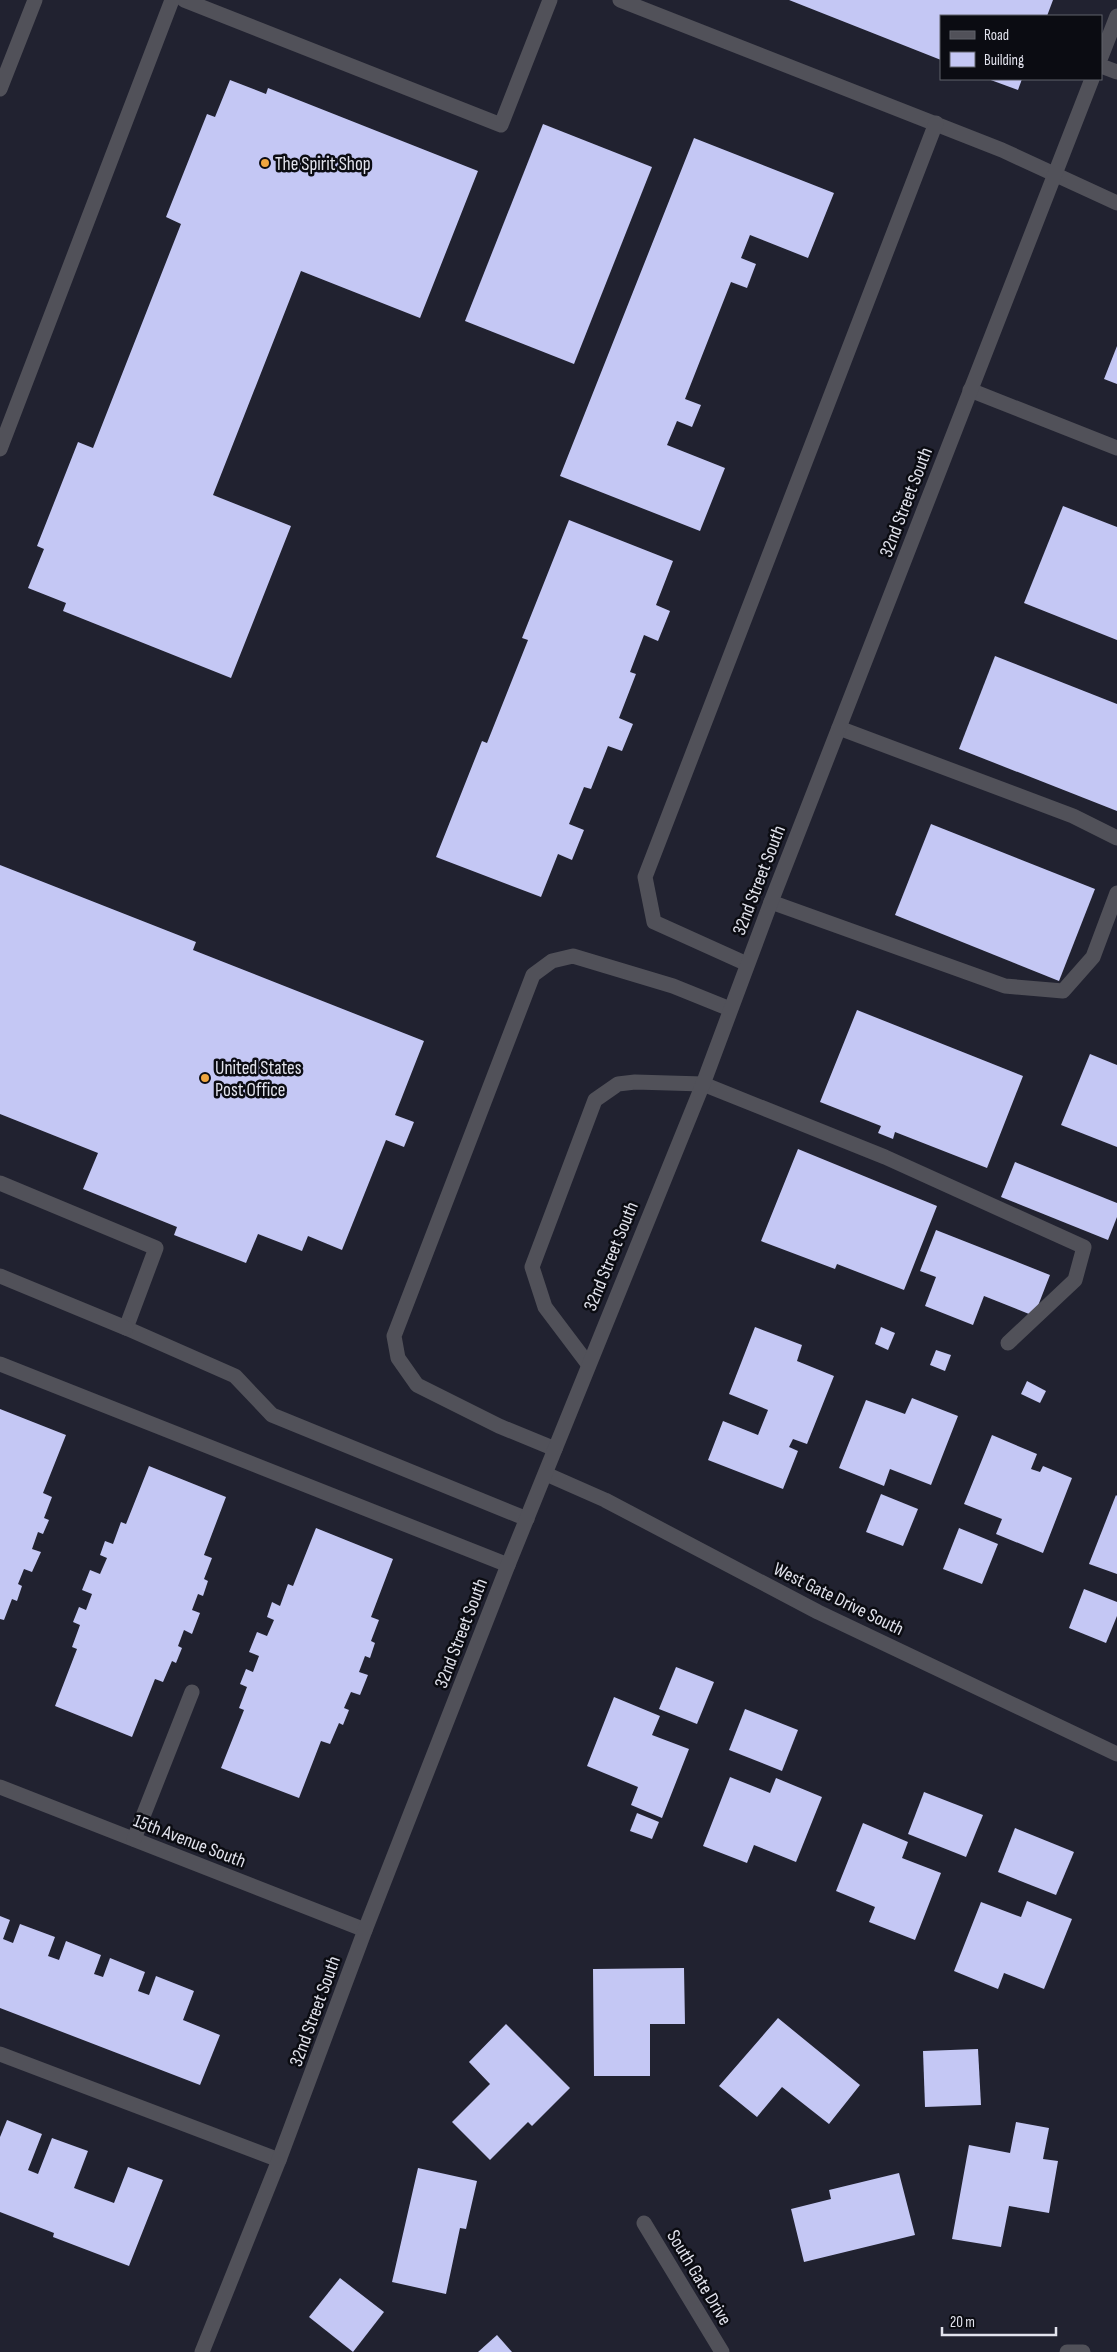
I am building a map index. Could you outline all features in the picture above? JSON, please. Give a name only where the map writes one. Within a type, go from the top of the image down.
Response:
[{"type":"street","points":[[0,87],[35,0]]},
{"type":"street","points":[[0,449],[172,0]]},
{"type":"street","points":[[184,0],[206,4],[501,125],[550,0]]},
{"type":"street","points":[[620,0],[1002,150],[1117,203]]},
{"type":"street","points":[[1102,54],[1117,16]]},
{"type":"street","points":[[1102,66],[1117,72]]},
{"type":"street","name":"32nd Street South","points":[[202,2352],[279,2160],[365,1930],[508,1565],[703,1084],[747,964],[1092,80]]},
{"type":"street","points":[[747,964],[654,922],[645,877],[936,124]]},
{"type":"street","points":[[970,390],[1117,448]]},
{"type":"street","points":[[839,728],[1073,816],[1117,838]]},
{"type":"street","points":[[771,902],[1005,986],[1063,992],[1093,957],[1117,893]]},
{"type":"street","points":[[555,1449],[499,1426],[417,1385],[398,1358],[394,1336],[533,974],[552,961],[573,956],[673,986],[730,1009]]},
{"type":"street","points":[[588,1364],[545,1307],[532,1267],[595,1100],[618,1084],[634,1082],[703,1084],[885,1156],[1084,1247],[1075,1280],[1008,1343]]},
{"type":"street","points":[[0,1183],[156,1248],[126,1328]]},
{"type":"street","points":[[0,1276],[235,1376],[272,1415],[527,1519]]},
{"type":"street","points":[[0,1364],[508,1565]]},
{"type":"street","name":"West Gate Drive South","points":[[546,1474],[605,1500],[818,1612],[1117,1754]]},
{"type":"street","points":[[134,1839],[192,1692]]},
{"type":"street","name":"15th Avenue South","points":[[0,1787],[365,1930]]},
{"type":"street","points":[[0,2054],[279,2160]]},
{"type":"street","name":"South Gate Drive","points":[[644,2223],[722,2352]]},
{"type":"street","points":[[1067,2352],[1083,2352]]},
{"type":"building","points":[[789,0],[1053,0],[1047,15],[940,15],[940,60]]},
{"type":"building","points":[[230,80],[266,94],[268,88],[478,171],[420,318],[301,271],[213,495],[291,526],[231,678],[63,611],[66,603],[28,588],[44,549],[37,546],[78,442],[93,448],[181,224],[166,217],[207,114],[215,117]]},
{"type":"building","points":[[991,80],[1022,80],[1018,90]]},
{"type":"building","points":[[543,124],[652,167],[574,364],[465,321]]},
{"type":"building","points":[[694,138],[834,193],[808,258],[750,235],[741,258],[756,264],[747,288],[731,282],[685,399],[701,405],[692,427],[677,421],[667,445],[725,468],[700,531],[560,476]]},
{"type":"building","points":[[1117,346],[1117,384],[1104,379]]},
{"type":"building","points":[[1063,506],[1117,527],[1117,640],[1024,603]]},
{"type":"building","points":[[569,520],[673,561],[656,605],[670,611],[658,641],[644,635],[630,672],[636,674],[619,718],[633,724],[622,751],[608,746],[591,789],[584,787],[569,824],[584,830],[572,860],[558,854],[541,897],[436,857],[482,741],[487,743],[528,640],[522,638]]},
{"type":"building","points":[[995,656],[1117,704],[1117,811],[959,749]]},
{"type":"building","points":[[931,824],[1095,889],[1059,981],[895,915]]},
{"type":"building","name":"United States Post Office","points":[[0,865],[196,942],[193,950],[424,1041],[395,1115],[414,1122],[404,1147],[386,1140],[342,1250],[308,1236],[302,1251],[258,1234],[246,1263],[174,1235],[177,1227],[83,1189],[98,1153],[0,1114]]},
{"type":"building","points":[[857,1010],[1023,1076],[987,1168],[895,1132],[893,1139],[878,1133],[881,1126],[820,1102]]},
{"type":"building","points":[[1090,1054],[1117,1065],[1117,1147],[1061,1125]]},
{"type":"building","points":[[798,1149],[937,1206],[904,1290],[837,1264],[835,1269],[761,1241]]},
{"type":"building","points":[[1015,1162],[1117,1203],[1117,1217],[1108,1240],[1001,1197]]},
{"type":"building","points":[[936,1230],[1050,1275],[1034,1316],[984,1296],[973,1325],[925,1306],[936,1277],[920,1271]]},
{"type":"building","points":[[755,1327],[802,1345],[797,1361],[834,1376],[807,1444],[793,1439],[789,1447],[798,1451],[783,1489],[708,1460],[723,1421],[758,1435],[768,1410],[729,1394]]},
{"type":"building","points":[[881,1327],[895,1333],[888,1350],[875,1344]]},
{"type":"building","points":[[936,1350],[951,1355],[945,1371],[930,1365]]},
{"type":"building","points":[[1027,1381],[1046,1391],[1040,1403],[1021,1394]]},
{"type":"building","points":[[912,1398],[958,1416],[931,1485],[890,1469],[884,1486],[839,1468],[866,1400],[905,1414]]},
{"type":"building","points":[[0,1409],[66,1435],[43,1493],[52,1497],[44,1518],[49,1520],[43,1534],[38,1532],[32,1549],[41,1552],[32,1572],[24,1569],[18,1584],[22,1586],[17,1601],[12,1599],[4,1620],[0,1619]]},
{"type":"building","points":[[992,1435],[1037,1454],[1031,1469],[1040,1472],[1043,1466],[1072,1478],[1043,1553],[996,1534],[1002,1519],[964,1504]]},
{"type":"building","points":[[149,1466],[226,1497],[204,1555],[212,1558],[204,1579],[208,1581],[203,1596],[198,1594],[192,1610],[200,1613],[192,1634],[184,1630],[178,1646],[182,1648],[176,1663],[172,1661],[163,1682],[155,1679],[132,1737],[55,1706],[77,1649],[72,1647],[80,1625],[73,1622],[79,1607],[86,1610],[92,1594],[82,1590],[90,1570],[100,1574],[107,1558],[100,1555],[105,1541],[113,1544],[121,1522],[126,1524]]},
{"type":"building","points":[[881,1494],[918,1509],[903,1546],[866,1532]]},
{"type":"building","points":[[1117,1496],[1117,1574],[1089,1564]]},
{"type":"building","points":[[316,1528],[393,1559],[371,1617],[379,1620],[371,1641],[375,1643],[370,1658],[365,1656],[359,1672],[368,1675],[360,1695],[351,1692],[344,1708],[349,1710],[343,1725],[339,1723],[330,1744],[321,1741],[299,1798],[221,1768],[244,1710],[239,1708],[247,1687],[240,1684],[246,1669],[253,1672],[259,1656],[249,1652],[257,1632],[267,1636],[274,1620],[267,1617],[272,1602],[280,1606],[288,1584],[293,1586]]},
{"type":"building","points":[[959,1528],[998,1544],[982,1584],[943,1569]]},
{"type":"building","points":[[1084,1589],[1117,1602],[1117,1616],[1106,1643],[1069,1628]]},
{"type":"building","points":[[676,1667],[714,1682],[697,1724],[659,1709]]},
{"type":"building","points":[[614,1697],[660,1716],[652,1735],[689,1749],[662,1818],[631,1805],[638,1787],[587,1766]]},
{"type":"building","points":[[745,1709],[798,1730],[782,1771],[729,1750]]},
{"type":"building","points":[[730,1777],[770,1793],[776,1778],[822,1797],[796,1862],[754,1845],[747,1863],[703,1846]]},
{"type":"building","points":[[924,1792],[983,1815],[966,1857],[908,1834]]},
{"type":"building","points":[[637,1813],[659,1822],[652,1839],[630,1831]]},
{"type":"building","points":[[863,1823],[908,1842],[902,1858],[941,1873],[915,1940],[869,1922],[875,1907],[836,1891]]},
{"type":"building","points":[[1015,1828],[1074,1852],[1056,1895],[998,1872]]},
{"type":"building","points":[[1027,1901],[1072,1919],[1044,1989],[1004,1973],[998,1989],[954,1971],[981,1902],[1021,1917]]},
{"type":"building","points":[[0,1916],[10,1920],[3,1939],[13,1943],[20,1924],[55,1937],[48,1956],[59,1960],[66,1941],[101,1955],[94,1974],[103,1977],[110,1958],[145,1972],[138,1991],[149,1995],[156,1976],[194,1991],[183,2020],[220,2035],[200,2085],[0,2008]]},
{"type":"building","points":[[684,1968],[685,2024],[650,2024],[650,2076],[594,2076],[593,1969]]},
{"type":"building","points":[[778,2018],[860,2085],[829,2124],[782,2087],[757,2117],[719,2086]]},
{"type":"building","points":[[506,2024],[570,2088],[532,2126],[528,2122],[490,2160],[452,2122],[490,2084],[469,2062]]},
{"type":"building","points":[[978,2049],[981,2105],[925,2107],[923,2051]]},
{"type":"building","points":[[7,2120],[42,2134],[28,2170],[38,2174],[52,2138],[88,2151],[74,2188],[114,2203],[128,2167],[163,2180],[129,2266],[53,2237],[54,2233],[0,2212],[0,2137]]},
{"type":"building","points":[[1016,2122],[1049,2128],[1043,2159],[1058,2161],[1049,2213],[1009,2206],[1001,2247],[952,2239],[969,2145],[1010,2153]]},
{"type":"building","points":[[418,2168],[477,2181],[466,2229],[460,2228],[446,2294],[392,2282]]},
{"type":"building","points":[[899,2173],[915,2235],[804,2262],[791,2209],[831,2199],[829,2190]]},
{"type":"building","points":[[340,2278],[384,2312],[353,2352],[309,2317]]},
{"type":"building","points":[[497,2335],[512,2352],[478,2352]]},
{"type":"place","name":"The Spirit Shop","points":[[265,163]]},
{"type":"place","name":"United States Post Office","points":[[205,1078]]}]
